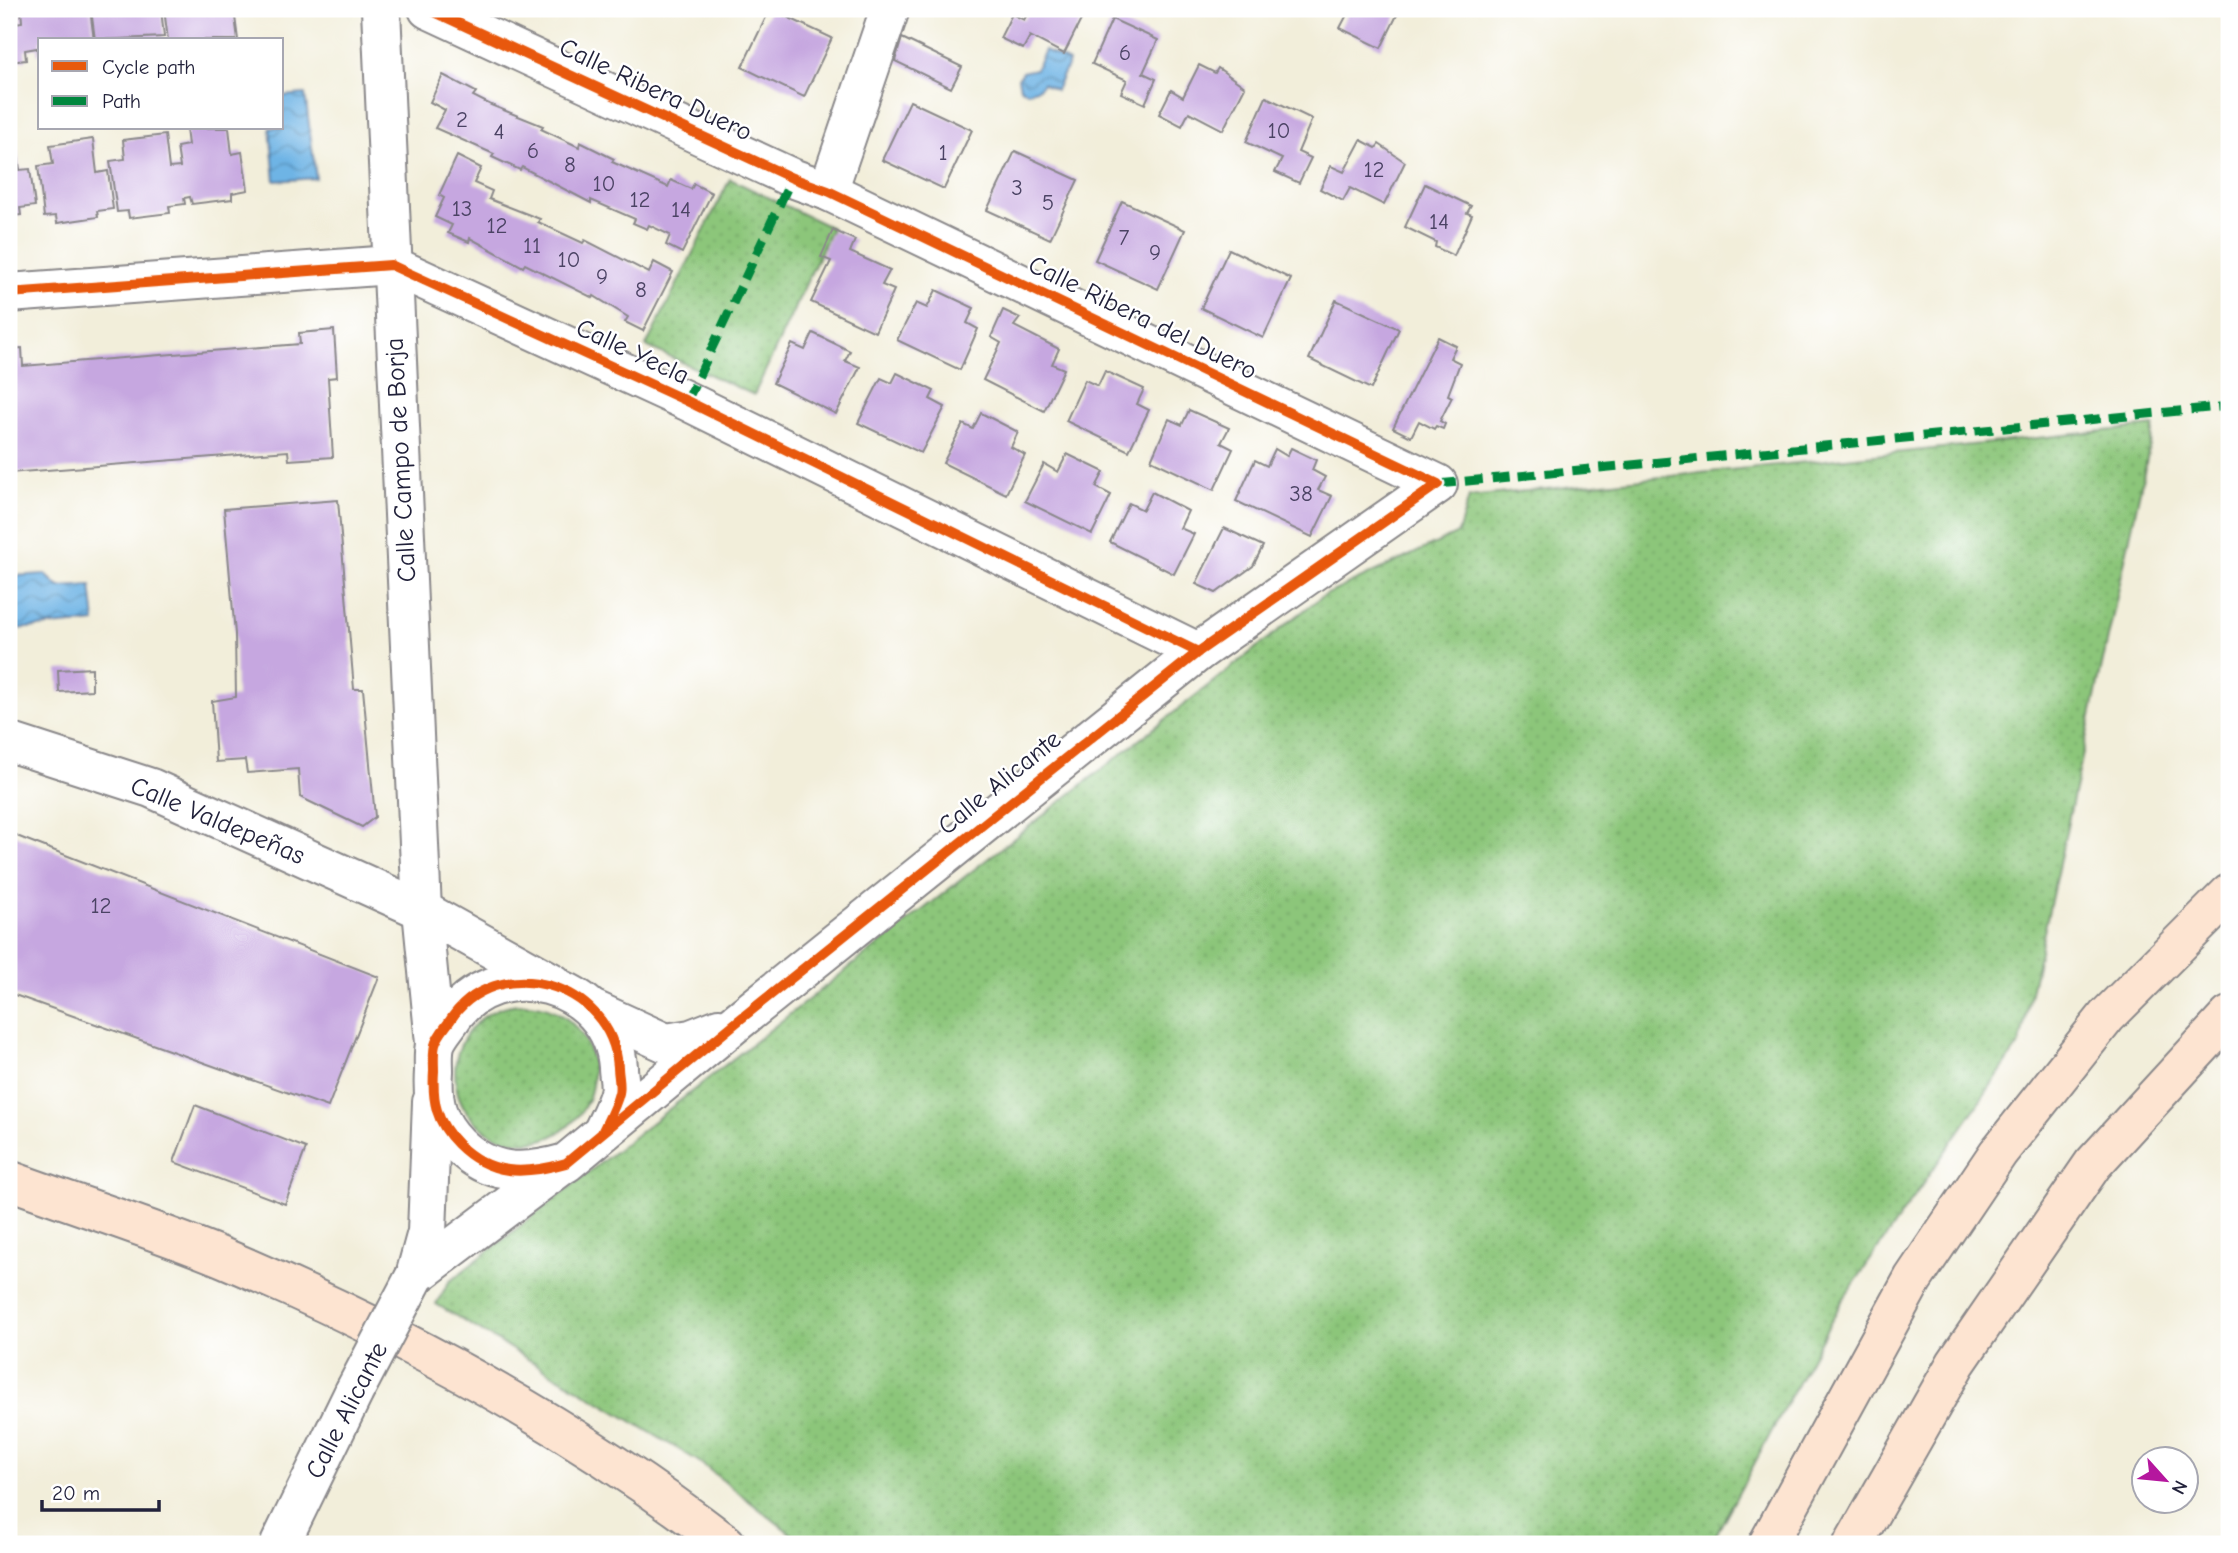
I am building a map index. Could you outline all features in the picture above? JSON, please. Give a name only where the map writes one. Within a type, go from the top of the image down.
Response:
[{"type":"main road","points":[[1768,1544],[1913,1279],[1998,1153],[2107,1016],[2229,894]]},
{"type":"main road","points":[[1853,1544],[1956,1363],[2093,1164],[2229,1016]]},
{"type":"main road","points":[[9,1180],[221,1257],[330,1305],[542,1420],[684,1511],[726,1544]]},
{"type":"street","name":"Calle Campo de Borja","points":[[381,9],[422,910]]},
{"type":"street","name":"Calle Ribera Duero","points":[[428,9],[792,178],[828,191]]},
{"type":"street","points":[[828,191],[890,9]]},
{"type":"street","name":"Calle Ribera del Duero","points":[[828,191],[1438,484]]},
{"type":"street","name":"Calle Yecla","points":[[9,293],[391,265],[687,401],[1198,652]]},
{"type":"street","name":"Calle Alicante","points":[[602,1133],[737,1021],[1198,652],[1438,484]]},
{"type":"street","name":"Calle Valdepeñas","points":[[9,742],[151,788],[422,910],[580,999]]},
{"type":"street","points":[[422,910],[435,1043],[432,1101],[446,1131],[469,1155],[500,1170],[533,1172],[566,1163],[602,1133],[620,1092],[616,1048],[580,999],[527,981],[489,988],[456,1010],[435,1043]]},
{"type":"street","name":"Calle Alicante","points":[[580,999],[666,1043],[691,1039],[737,1021]]},
{"type":"street","name":"Calle Alicante","points":[[280,1544],[354,1392],[415,1276],[427,1232],[432,1101]]},
{"type":"street","name":"Calle Alicante","points":[[415,1276],[566,1163]]},
{"type":"green space","points":[[730,179],[832,228],[754,395],[646,346]]},
{"type":"green space","points":[[2154,426],[2020,1043],[1842,1301],[1711,1544],[804,1544],[698,1461],[436,1304],[449,1282],[1321,597],[1458,533],[1469,497]]},
{"type":"green space","points":[[524,1004],[551,1009],[573,1024],[588,1046],[593,1073],[588,1100],[573,1122],[551,1137],[524,1142],[497,1137],[475,1122],[460,1100],[455,1073],[460,1046],[475,1024],[497,1009]]},
{"type":"water","points":[[1045,50],[1069,62],[1056,90],[1043,83],[1039,88],[1028,92],[1020,87],[1018,78],[1022,72],[1036,69]]},
{"type":"water","points":[[305,94],[316,178],[275,181],[270,130],[284,130],[284,96]]},
{"type":"water","points":[[45,574],[59,587],[91,585],[95,622],[15,629],[14,576]]},
{"type":"building","points":[[21,9],[90,9],[94,38],[38,38],[38,55],[37,48],[25,50],[26,60],[9,62],[9,24],[22,22]]},
{"type":"building","points":[[91,9],[161,9],[164,37],[95,38]]},
{"type":"building","points":[[164,9],[234,9],[238,38],[168,38]]},
{"type":"building","points":[[770,9],[832,38],[804,97],[742,67]]},
{"type":"building","points":[[1030,9],[1086,10],[1064,54],[1030,36],[1023,49],[1000,38],[1012,14],[1024,20]]},
{"type":"building","points":[[1350,9],[1400,9],[1381,48],[1340,28]]},
{"type":"building","points":[[1112,19],[1158,40],[1143,73],[1156,79],[1145,104],[1121,93],[1127,80],[1092,64]]},
{"type":"building","points":[[902,38],[962,67],[951,88],[895,61]]},
{"type":"building","points":[[1199,65],[1215,73],[1218,68],[1245,87],[1223,130],[1189,112],[1182,126],[1159,114],[1171,90],[1183,97]]},
{"type":"building","points":[[443,75],[476,92],[473,96],[491,105],[543,126],[541,129],[579,147],[580,142],[614,159],[612,162],[668,187],[671,180],[691,189],[694,184],[712,193],[682,253],[666,245],[670,235],[649,225],[647,229],[633,223],[635,219],[591,200],[591,203],[522,167],[520,170],[492,157],[494,154],[435,128],[445,110],[430,102]]},
{"type":"building","points":[[1266,97],[1312,119],[1298,152],[1311,158],[1299,183],[1275,172],[1282,159],[1246,142]]},
{"type":"building","points":[[910,101],[972,130],[944,189],[882,160]]},
{"type":"building","points":[[186,130],[229,130],[232,154],[242,152],[248,190],[232,193],[232,199],[192,204],[190,197],[184,198],[185,204],[169,206],[170,213],[129,218],[128,211],[117,212],[110,161],[125,159],[123,140],[165,135],[169,168],[180,167],[177,147],[188,145]]},
{"type":"building","points":[[15,136],[20,170],[30,169],[35,206],[20,208],[21,215],[9,216],[9,137]]},
{"type":"building","points":[[93,139],[97,173],[108,171],[113,209],[97,211],[98,217],[57,223],[56,216],[44,217],[38,166],[53,164],[50,145]]},
{"type":"building","points":[[1361,140],[1376,148],[1379,144],[1405,162],[1384,205],[1350,188],[1343,201],[1320,189],[1331,166],[1344,172]]},
{"type":"building","points":[[1015,151],[1078,180],[1050,239],[987,210]]},
{"type":"building","points":[[457,156],[481,168],[474,183],[492,191],[489,199],[540,219],[538,222],[583,243],[585,240],[649,273],[654,262],[673,272],[643,331],[625,322],[628,317],[594,296],[593,298],[525,264],[523,267],[470,238],[469,242],[448,233],[452,225],[435,217],[444,198],[439,195]]},
{"type":"building","points":[[1425,184],[1471,206],[1467,213],[1472,215],[1454,256],[1435,247],[1436,242],[1405,227]]},
{"type":"building","points":[[1122,201],[1185,230],[1158,289],[1095,260]]},
{"type":"building","points":[[833,230],[855,240],[850,252],[890,270],[882,285],[894,290],[875,332],[811,302],[831,261],[821,257]]},
{"type":"building","points":[[1229,249],[1291,279],[1263,338],[1201,308]]},
{"type":"building","points":[[936,290],[974,308],[967,323],[978,329],[960,370],[897,340],[916,303],[927,308]]},
{"type":"building","points":[[1336,300],[1399,329],[1371,389],[1309,359]]},
{"type":"building","points":[[1003,310],[1020,318],[1014,326],[1059,349],[1052,364],[1064,369],[1044,411],[983,380],[1001,343],[991,337]]},
{"type":"building","points":[[334,330],[337,377],[328,378],[333,457],[289,460],[288,451],[9,473],[9,349],[22,348],[23,366],[300,344],[299,333]]},
{"type":"building","points":[[813,333],[850,351],[845,361],[860,367],[836,414],[773,383],[792,344],[805,350]]},
{"type":"building","points":[[1438,337],[1456,346],[1450,358],[1460,363],[1448,395],[1452,397],[1440,421],[1445,424],[1443,429],[1436,426],[1434,429],[1419,421],[1411,437],[1393,428]]},
{"type":"building","points":[[1105,371],[1144,389],[1137,404],[1149,410],[1129,451],[1066,421],[1085,380],[1098,386]]},
{"type":"building","points":[[897,373],[934,391],[930,399],[945,407],[921,453],[858,423],[881,378],[892,383]]},
{"type":"building","points":[[1189,410],[1229,428],[1221,443],[1233,449],[1214,490],[1151,460],[1169,419],[1182,425]]},
{"type":"building","points":[[981,413],[1018,432],[1011,447],[1025,455],[1006,494],[943,463],[963,424],[973,429]]},
{"type":"building","points":[[1291,448],[1316,460],[1312,470],[1325,477],[1318,490],[1332,496],[1312,537],[1236,501],[1255,460],[1267,466],[1275,449],[1287,456]]},
{"type":"building","points":[[1067,454],[1104,472],[1096,487],[1111,495],[1092,534],[1025,501],[1044,464],[1058,472]]},
{"type":"building","points":[[1152,492],[1188,511],[1180,528],[1194,534],[1174,574],[1110,542],[1129,503],[1143,510]]},
{"type":"building","points":[[338,500],[354,689],[363,689],[375,817],[362,827],[300,797],[298,769],[247,773],[245,760],[216,762],[212,701],[236,697],[235,634],[224,509]]},
{"type":"building","points":[[1224,528],[1263,546],[1253,566],[1216,593],[1196,584]]},
{"type":"building","points":[[92,668],[92,690],[59,692],[58,670]]},
{"type":"building","points":[[9,833],[379,977],[328,1107],[9,993]]},
{"type":"building","points":[[195,1105],[306,1148],[285,1204],[174,1162]]},
{"type":"marked path","points":[[687,401],[792,178]]},
{"type":"marked path","points":[[1438,484],[2229,406]]},
{"type":"cycle path","points":[[428,9],[792,178],[828,191],[1438,484],[1198,652],[738,1021],[566,1163],[536,1170],[508,1170],[482,1162],[458,1144],[440,1119],[435,1101],[434,1051],[439,1036],[469,999],[494,986],[521,982],[548,985],[574,996],[596,1014],[611,1038],[618,1067],[619,1093],[602,1133]]},
{"type":"cycle path","points":[[9,293],[391,265],[687,401],[1198,652]]}]
